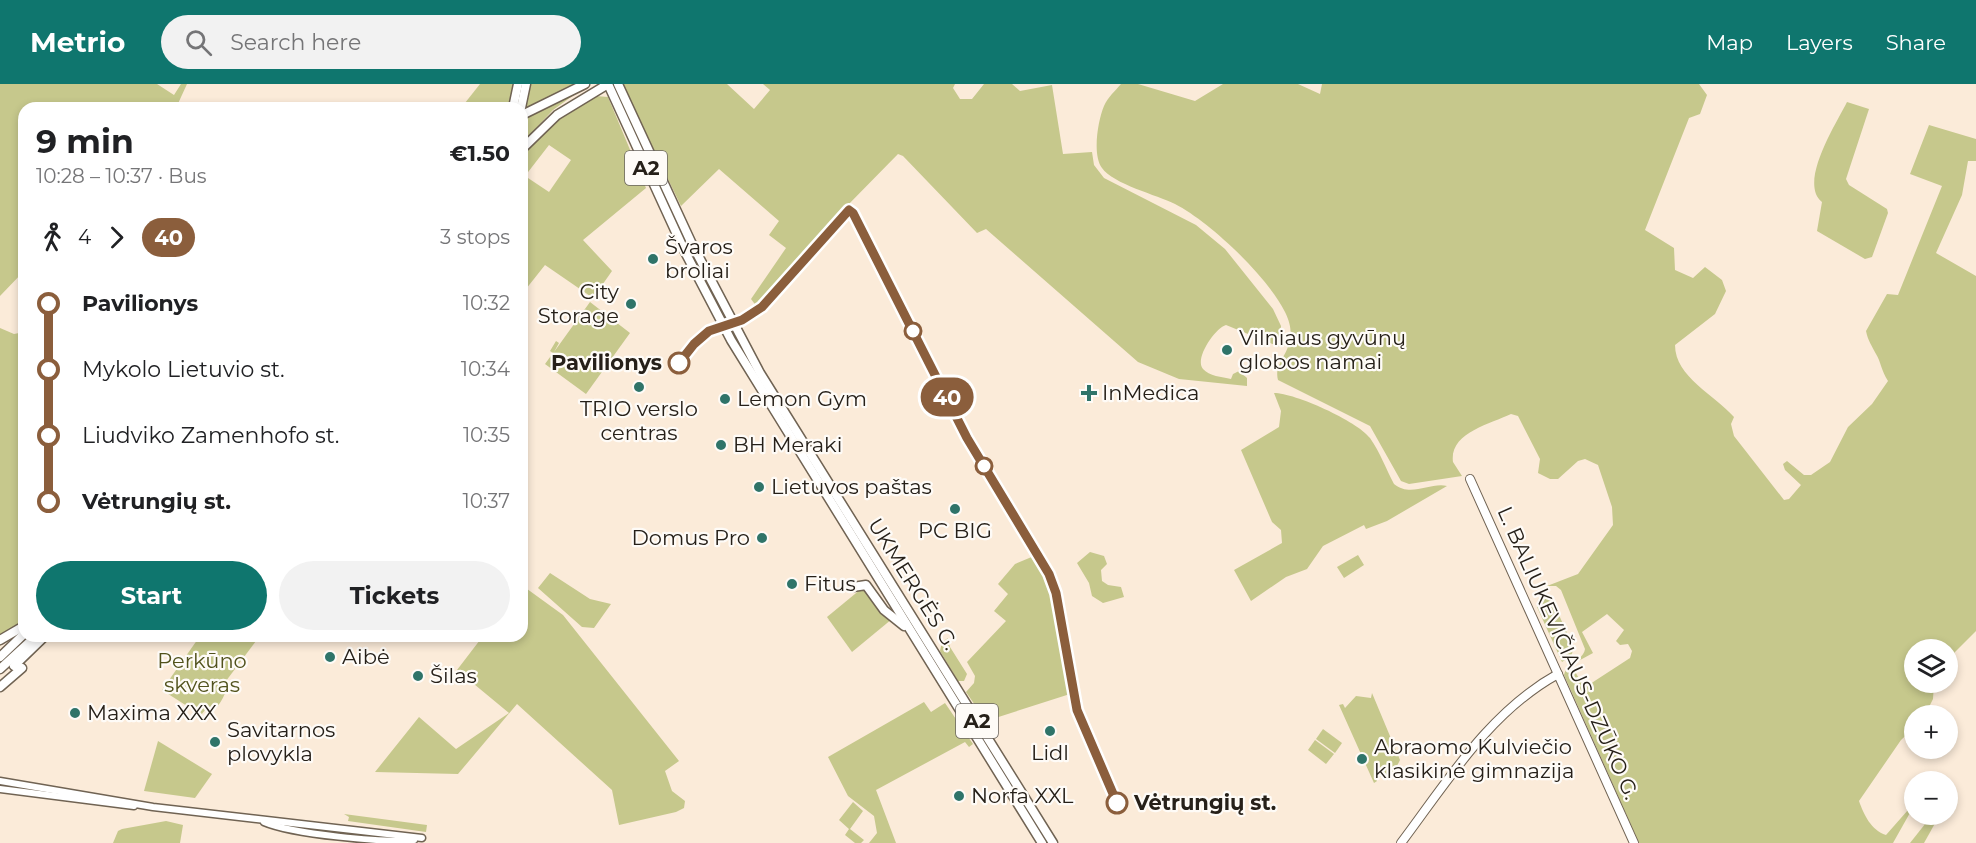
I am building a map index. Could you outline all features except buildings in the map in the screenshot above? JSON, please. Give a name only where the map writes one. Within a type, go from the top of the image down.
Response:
[{"type":"highway","points":[[514,102],[518,84]]},
{"type":"highway","points":[[523,102],[526,84]]},
{"type":"highway","points":[[528,112],[585,84]]},
{"type":"highway","points":[[528,143],[557,115],[608,84]]},
{"type":"highway","name":"UKMERGĖS G.","points":[[608,84],[685,252],[723,326],[1041,843]]},
{"type":"highway","name":"UKMERGĖS G.","points":[[618,84],[691,242],[760,373],[1053,843]]},
{"type":"highway","points":[[723,326],[732,323]]},
{"type":"highway","points":[[873,571],[879,562]]},
{"type":"highway","points":[[853,587],[866,585],[884,609],[911,632]]},
{"type":"highway","points":[[0,640],[18,630]]},
{"type":"highway","points":[[0,657],[18,640]]},
{"type":"highway","points":[[0,669],[29,642]]},
{"type":"highway","points":[[0,687],[40,642]]},
{"type":"main road","name":"L. BALIUKEVIČIAUS-DZŪKO G.","points":[[1470,479],[1634,843]]},
{"type":"main road","points":[[1401,843],[1498,718],[1531,690],[1558,674]]},
{"type":"street","points":[[0,781],[153,807],[422,838],[384,842],[281,828],[261,821]]},
{"type":"street","points":[[0,789],[105,805],[153,807]]},
{"type":"street","points":[[327,843],[329,827]]},
{"type":"green space","points":[[0,84],[157,84],[174,95],[181,84],[187,84],[179,102],[18,102],[18,277],[0,296]]},
{"type":"green space","points":[[480,84],[513,84],[509,102],[466,102]]},
{"type":"green space","points":[[531,84],[576,84],[528,107]]},
{"type":"green space","points":[[622,84],[727,84],[754,109],[770,90],[763,84],[955,84],[953,88],[960,99],[972,99],[984,84],[1012,84],[1020,91],[1052,85],[1063,154],[1092,152],[1094,165],[1104,178],[1196,225],[1225,249],[1273,309],[1281,326],[1280,347],[1226,325],[1216,332],[1203,351],[1201,364],[1203,369],[1212,375],[1231,379],[1233,374],[1239,371],[1247,378],[1247,386],[1179,379],[1138,362],[986,229],[977,233],[903,156],[898,154],[844,209],[757,307],[751,299],[786,248],[769,235],[779,221],[719,169],[681,206]]},
{"type":"green space","points":[[1121,84],[1138,84],[1195,101],[1223,84],[1298,84],[1320,94],[1322,84],[1699,84],[1707,95],[1700,114],[1689,118],[1645,230],[1674,248],[1675,270],[1693,278],[1705,267],[1722,280],[1726,291],[1715,314],[1675,345],[1677,356],[1682,367],[1697,385],[1734,417],[1731,424],[1734,436],[1784,500],[1789,499],[1801,485],[1785,470],[1783,464],[1787,461],[1804,475],[1811,475],[1830,462],[1848,427],[1872,404],[1888,381],[1866,331],[1887,294],[1898,295],[1942,186],[1910,174],[1929,125],[1976,139],[1976,161],[1968,161],[1962,195],[1936,253],[1976,276],[1976,631],[1958,649],[1958,639],[1904,639],[1904,693],[1933,693],[1933,699],[1930,705],[1904,705],[1904,737],[1859,801],[1872,826],[1886,835],[1904,815],[1904,823],[1893,843],[1639,843],[1564,675],[1568,667],[1584,653],[1585,649],[1561,590],[1556,586],[1547,586],[1578,574],[1613,525],[1612,507],[1598,465],[1585,459],[1578,461],[1558,479],[1550,479],[1538,473],[1540,459],[1518,416],[1511,414],[1473,431],[1457,444],[1453,452],[1453,462],[1462,476],[1409,484],[1401,481],[1370,426],[1278,380],[1279,366],[1291,335],[1290,324],[1277,298],[1252,267],[1189,212],[1125,184],[1102,168],[1097,155],[1097,137],[1102,112],[1110,97]],"holes":[[[1607,614],[1624,630],[1616,641],[1620,645],[1628,644],[1632,651],[1630,658],[1590,684],[1583,685],[1571,665],[1593,653],[1582,632]]]},
{"type":"green space","points":[[578,92],[553,110],[528,137],[528,117]]},
{"type":"green space","points":[[596,96],[608,97],[646,188],[583,240],[612,271],[593,298],[545,265],[528,286],[528,178],[549,192],[571,160],[549,145],[528,172],[528,150],[562,116]]},
{"type":"green space","points":[[1847,102],[1869,109],[1846,179],[1849,185],[1887,209],[1888,213],[1872,257],[1865,259],[1817,231],[1822,202],[1816,193],[1814,181],[1816,168],[1828,138]]},
{"type":"green space","points":[[590,302],[630,333],[586,394],[545,364],[553,353],[550,351],[556,341],[559,343],[554,352]]},
{"type":"green space","points":[[0,328],[14,334],[18,333],[18,629],[0,646]]},
{"type":"green space","points":[[1274,393],[1310,403],[1339,416],[1363,431],[1374,443],[1394,484],[1400,488],[1414,490],[1447,486],[1387,521],[1366,529],[1364,525],[1323,546],[1307,569],[1286,577],[1251,601],[1234,570],[1282,543],[1281,530],[1272,522],[1241,450],[1279,427],[1281,411]]},
{"type":"green space","points":[[1090,552],[1104,556],[1107,564],[1101,570],[1102,581],[1108,585],[1121,587],[1124,597],[1103,603],[1092,596],[1089,583],[1077,563]]},
{"type":"green space","points":[[1358,555],[1364,565],[1344,578],[1337,567]]},
{"type":"green space","points":[[1034,556],[1043,571],[1056,605],[1070,694],[986,721],[966,692],[974,683],[975,676],[967,662],[1006,621],[994,611],[1008,594],[998,584],[1015,564]]},
{"type":"green space","points":[[550,573],[590,599],[611,604],[594,628],[582,627],[538,588]]},
{"type":"green space","points":[[861,589],[867,590],[892,619],[852,652],[827,617]]},
{"type":"green space","points":[[528,590],[563,615],[679,761],[665,771],[672,791],[685,801],[684,808],[676,812],[619,825],[612,790],[517,704],[458,774],[375,772],[419,717],[456,749],[509,713],[457,670],[478,642],[528,642]]},
{"type":"green space","points":[[1542,596],[1550,597],[1574,648],[1571,656],[1562,662],[1537,607],[1538,599]]},
{"type":"green space","points":[[948,638],[950,647],[967,674],[964,681],[958,681],[940,651],[942,642]]},
{"type":"green space","name":"Perkūno skveras","points":[[196,642],[255,642],[220,689],[226,689],[224,696],[212,712],[209,713],[206,709],[201,715],[162,690]]},
{"type":"green space","points":[[1372,693],[1400,760],[1393,774],[1384,777],[1376,776],[1377,781],[1374,783],[1339,705],[1343,704],[1345,708],[1356,696],[1371,698]]},
{"type":"green space","points":[[924,702],[931,712],[945,703],[973,744],[969,747],[965,742],[876,790],[896,843],[869,843],[877,833],[874,816],[848,796],[828,757]]},
{"type":"green space","points":[[1323,729],[1342,743],[1335,753],[1316,739]]},
{"type":"green space","points":[[1315,740],[1334,754],[1326,764],[1308,750]]},
{"type":"green space","points":[[158,741],[212,774],[195,798],[144,791]]},
{"type":"green space","points":[[853,802],[863,811],[850,829],[864,840],[861,843],[855,843],[845,835],[849,829],[839,820]]},
{"type":"green space","points":[[344,814],[427,825],[426,832],[348,821],[349,817]]},
{"type":"green space","points":[[166,821],[183,825],[180,843],[113,843],[118,831],[122,829]]},
{"type":"green space","points":[[1924,825],[1934,825],[1924,843],[1910,843]]},
{"type":"bus line","name":"40","points":[[679,363],[686,352],[709,331],[742,320],[762,307],[849,210],[853,213],[967,438],[1054,584],[1077,710],[1117,803]]},
{"type":"place","name":"Švaros broliai","points":[[653,259]]},
{"type":"place","name":"City Storage","points":[[631,304]]},
{"type":"place","name":"Vilniaus gyvūnų globos namai","points":[[1227,350]]},
{"type":"place","name":"Pavilionys","points":[[679,363]]},
{"type":"place","name":"TRIO verslo centras","points":[[639,387]]},
{"type":"place","name":"InMedica","points":[[1089,393]]},
{"type":"place","name":"Lemon Gym","points":[[725,399]]},
{"type":"place","name":"BH Meraki","points":[[721,445]]},
{"type":"place","name":"Lietuvos paštas","points":[[759,487]]},
{"type":"place","name":"PC BIG","points":[[955,509]]},
{"type":"place","name":"Domus Pro","points":[[762,538]]},
{"type":"place","name":"Fitus","points":[[792,584]]},
{"type":"place","name":"Aibė","points":[[330,657]]},
{"type":"place","name":"Šilas","points":[[418,676]]},
{"type":"place","name":"Maxima XXX","points":[[75,713]]},
{"type":"place","name":"Lidl","points":[[1050,731]]},
{"type":"place","name":"Savitarnos plovykla","points":[[215,742]]},
{"type":"place","name":"Abraomo Kulviečio klasikinė gimnazija","points":[[1362,759]]},
{"type":"place","name":"Norfa XXL","points":[[959,796]]},
{"type":"place","name":"Vėtrungių st.","points":[[1117,803]]}]
